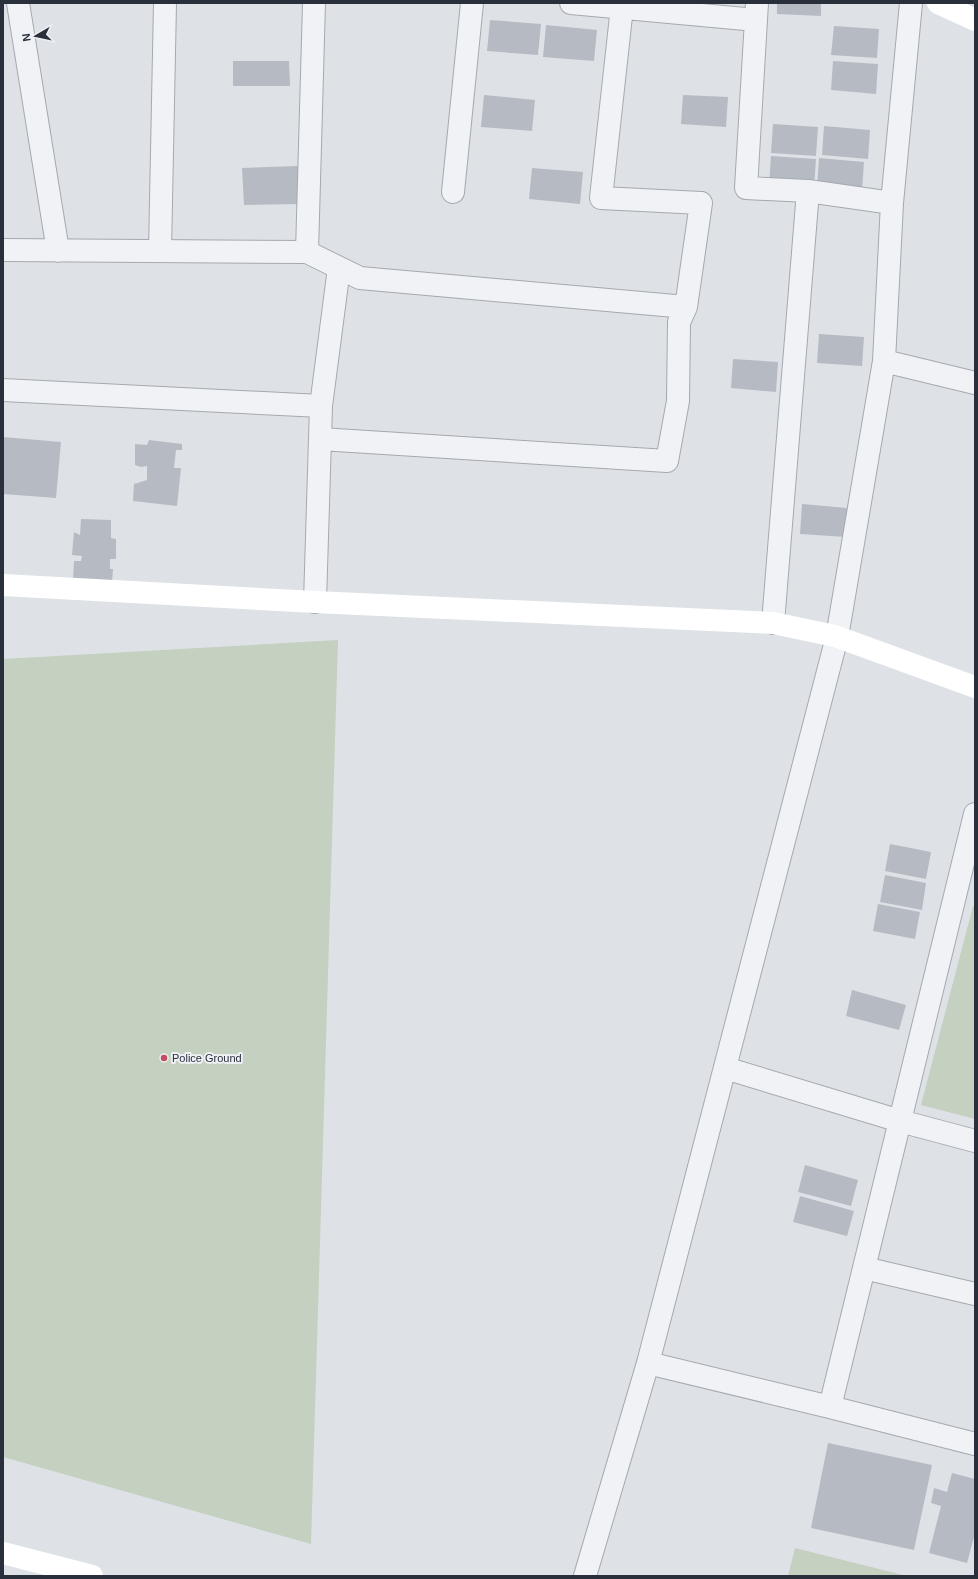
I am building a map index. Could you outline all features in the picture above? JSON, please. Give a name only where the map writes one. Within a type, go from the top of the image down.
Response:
[{"type":"street","points":[[18,3],[58,251]]},
{"type":"street","points":[[160,251],[165,3]]},
{"type":"street","points":[[307,252],[314,3]]},
{"type":"street","points":[[453,192],[472,3]]},
{"type":"street","points":[[571,3],[622,7],[756,11],[746,188],[808,191],[892,203]]},
{"type":"street","points":[[585,1576],[648,1363],[837,637],[884,361],[892,203],[911,3]]},
{"type":"street","points":[[938,3],[975,20]]},
{"type":"street","points":[[320,439],[667,461],[678,401],[679,322],[686,307],[701,203],[601,198],[622,7]]},
{"type":"street","points":[[773,623],[808,191]]},
{"type":"street","points":[[3,250],[307,252],[360,278],[686,307]]},
{"type":"street","points":[[315,602],[321,406],[339,268]]},
{"type":"street","points":[[884,361],[975,383]]},
{"type":"street","points":[[3,390],[321,406]]},
{"type":"street","points":[[3,585],[315,602],[773,623],[837,637],[975,687]]},
{"type":"street","points":[[830,1407],[900,1121],[966,891],[975,814]]},
{"type":"street","points":[[725,1068],[900,1121],[975,1141]]},
{"type":"street","points":[[864,1268],[975,1294]]},
{"type":"street","points":[[648,1363],[975,1444]]},
{"type":"street","points":[[3,1553],[92,1576]]},
{"type":"green space","name":"Police Ground","points":[[338,640],[311,1544],[3,1457],[3,659]]},
{"type":"green space","points":[[973,906],[975,906],[975,1119],[921,1105]]},
{"type":"green space","points":[[795,1548],[907,1576],[788,1576]]},
{"type":"building","points":[[777,3],[821,3],[821,16],[777,14]]},
{"type":"building","points":[[490,20],[541,24],[538,55],[487,51]]},
{"type":"building","points":[[546,25],[597,30],[594,61],[543,57]]},
{"type":"building","points":[[834,26],[879,29],[877,58],[831,55]]},
{"type":"building","points":[[233,61],[289,61],[290,86],[233,86]]},
{"type":"building","points":[[833,61],[878,64],[876,94],[831,90]]},
{"type":"building","points":[[484,95],[535,100],[532,131],[481,127]]},
{"type":"building","points":[[683,95],[728,97],[726,127],[681,124]]},
{"type":"building","points":[[773,124],[818,127],[816,156],[771,153]]},
{"type":"building","points":[[824,126],[870,130],[868,159],[822,155]]},
{"type":"building","points":[[771,156],[816,159],[814,188],[769,185]]},
{"type":"building","points":[[819,158],[864,162],[862,191],[817,188]]},
{"type":"building","points":[[298,166],[300,204],[244,205],[242,168]]},
{"type":"building","points":[[532,168],[583,172],[580,204],[529,199]]},
{"type":"building","points":[[819,334],[864,337],[862,366],[817,363]]},
{"type":"building","points":[[733,359],[778,362],[776,392],[731,388]]},
{"type":"building","points":[[3,437],[61,442],[56,498],[3,494]]},
{"type":"building","points":[[149,440],[182,444],[182,450],[176,450],[174,468],[181,468],[177,506],[133,501],[134,484],[147,480],[147,466],[141,467],[135,465],[135,444],[147,445]]},
{"type":"building","points":[[802,504],[847,508],[846,537],[800,534]]},
{"type":"building","points":[[81,519],[111,520],[111,538],[116,539],[116,559],[110,559],[110,569],[113,569],[112,582],[73,580],[74,561],[81,561],[82,556],[72,555],[74,532],[80,535]]},
{"type":"building","points":[[890,844],[931,852],[926,879],[885,871]]},
{"type":"building","points":[[885,875],[926,883],[922,910],[880,902]]},
{"type":"building","points":[[878,904],[920,912],[915,939],[873,931]]},
{"type":"building","points":[[852,990],[906,1005],[899,1030],[846,1016]]},
{"type":"building","points":[[805,1165],[858,1180],[851,1206],[798,1192]]},
{"type":"building","points":[[800,1196],[854,1211],[847,1236],[793,1222]]},
{"type":"building","points":[[828,1443],[932,1465],[914,1550],[811,1528]]},
{"type":"building","points":[[952,1473],[975,1479],[975,1533],[967,1563],[929,1553],[941,1506],[931,1503],[934,1488],[947,1492]]},
{"type":"place","name":"Police Ground","points":[[164,1058]]}]
